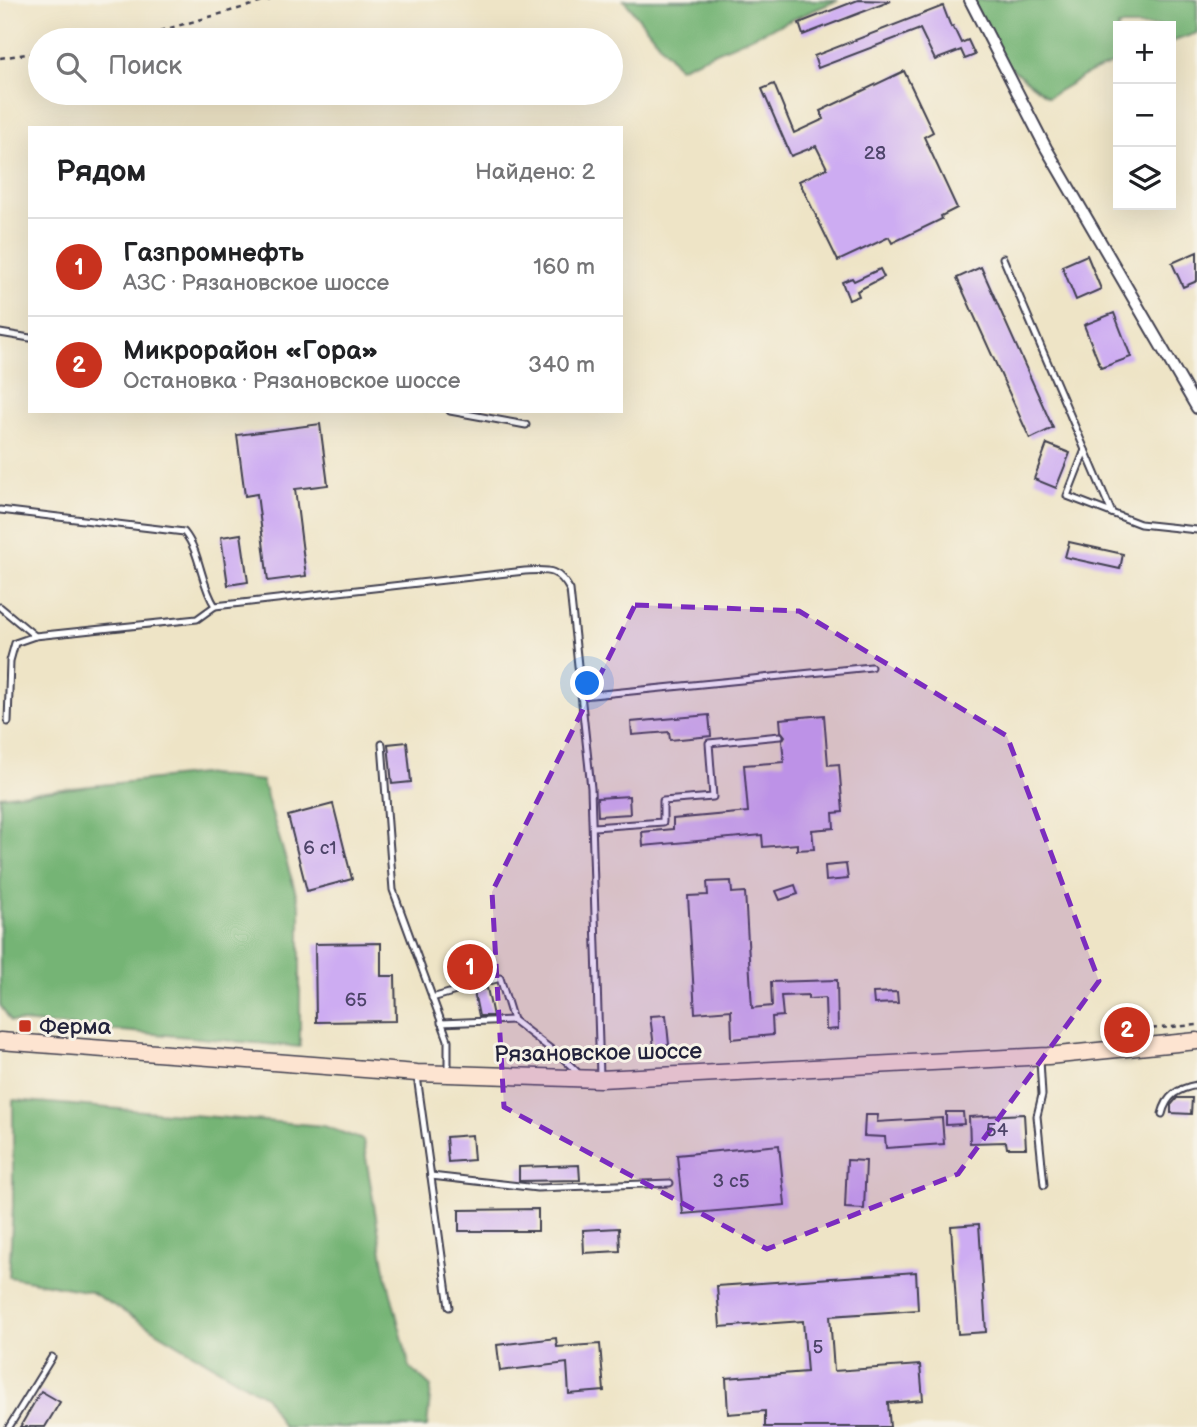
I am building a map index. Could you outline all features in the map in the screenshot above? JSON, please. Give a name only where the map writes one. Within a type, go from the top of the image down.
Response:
[{"type":"main road","name":"Рязановское шоссе","points":[[0,1041],[417,1073],[583,1079],[1039,1057],[1197,1041]]},
{"type":"street","points":[[970,0],[1046,148],[1197,408]]},
{"type":"lane","points":[[1003,258],[1112,513]]},
{"type":"lane","points":[[0,332],[28,338]]},
{"type":"lane","points":[[461,413],[526,425]]},
{"type":"lane","points":[[1086,450],[1067,496],[1140,524],[1197,530]]},
{"type":"lane","points":[[0,510],[184,531],[191,541],[207,593],[215,606]]},
{"type":"lane","points":[[8,722],[10,661],[15,643],[35,636],[197,618],[215,606],[550,570],[563,578],[570,590],[582,696],[594,827],[600,1079]]},
{"type":"lane","points":[[0,607],[35,636]]},
{"type":"lane","points":[[582,696],[871,667]]},
{"type":"lane","points":[[594,827],[663,822],[663,801],[713,797],[709,743],[780,736]]},
{"type":"lane","points":[[382,744],[393,890],[448,1040],[448,1075]]},
{"type":"lane","points":[[432,998],[500,978],[513,1020],[565,1060],[583,1079]]},
{"type":"lane","points":[[441,1023],[513,1020]]},
{"type":"lane","points":[[1039,1057],[1042,1095],[1037,1116],[1044,1185]]},
{"type":"lane","points":[[417,1073],[449,1307]]},
{"type":"lane","points":[[1162,1114],[1166,1100],[1180,1089],[1197,1085]]},
{"type":"lane","points":[[431,1176],[537,1188],[670,1183]]},
{"type":"lane","points":[[9,1427],[52,1356]]},
{"type":"path","points":[[170,28],[270,0]]},
{"type":"path","points":[[0,58],[28,54]]},
{"type":"path","points":[[1122,1031],[1197,1025]]},
{"type":"highlighted area","points":[[635,605],[799,611],[1007,736],[1099,981],[958,1174],[767,1249],[504,1107],[492,892]]},
{"type":"green space","points":[[624,0],[838,0],[679,68]]},
{"type":"green space","points":[[969,0],[1197,0],[1197,33],[1176,40],[1176,21],[1113,21],[1113,64],[1091,72],[1048,97],[1002,61]]},
{"type":"green space","points":[[201,774],[262,781],[300,907],[300,1047],[11,1021],[0,1005],[0,796]]},
{"type":"green space","points":[[13,1100],[324,1126],[363,1140],[385,1270],[410,1368],[431,1387],[427,1427],[283,1427],[266,1397],[91,1292],[9,1277],[13,1206]]},
{"type":"building","points":[[858,0],[891,1],[803,35],[799,23]]},
{"type":"building","points":[[943,6],[961,43],[968,40],[975,55],[965,59],[961,50],[935,60],[920,29],[818,68],[814,56]]},
{"type":"building","points":[[904,71],[933,132],[924,137],[957,208],[941,216],[942,219],[892,243],[889,237],[838,261],[799,181],[827,168],[816,146],[791,156],[762,89],[774,84],[794,133],[824,119],[820,111]]},
{"type":"building","points":[[1197,252],[1197,281],[1183,287],[1172,263]]},
{"type":"building","points":[[1087,255],[1101,289],[1076,300],[1062,266]]},
{"type":"building","points":[[981,267],[1053,428],[1030,439],[957,278]]},
{"type":"building","points":[[880,269],[884,277],[857,291],[859,296],[849,300],[842,282],[852,278],[854,281]]},
{"type":"building","points":[[1114,313],[1131,357],[1101,368],[1084,325]]},
{"type":"building","points":[[320,424],[328,485],[295,489],[306,576],[268,581],[257,494],[245,496],[237,435]]},
{"type":"building","points":[[1047,444],[1070,453],[1056,488],[1034,479]]},
{"type":"building","points":[[241,534],[248,582],[228,585],[221,537]]},
{"type":"building","points":[[1069,542],[1123,554],[1120,569],[1065,557]]},
{"type":"building","points":[[709,715],[711,736],[670,740],[669,732],[632,735],[631,722]]},
{"type":"building","points":[[824,715],[828,765],[839,764],[843,812],[833,813],[834,828],[812,830],[814,849],[797,850],[797,844],[763,847],[762,835],[643,846],[642,832],[673,829],[673,819],[748,812],[744,765],[784,762],[782,741],[785,736],[781,731],[780,719]]},
{"type":"building","points":[[407,742],[411,782],[392,784],[388,744]]},
{"type":"building","points":[[629,796],[630,814],[598,816],[597,798]]},
{"type":"building","points":[[333,804],[352,879],[307,891],[288,816]]},
{"type":"building","points":[[846,864],[848,879],[826,881],[825,866]]},
{"type":"building","points":[[731,881],[732,893],[745,892],[752,1008],[772,1006],[771,982],[837,980],[838,1029],[826,1030],[825,998],[808,999],[808,995],[781,996],[783,1016],[772,1017],[773,1035],[732,1039],[731,1010],[695,1013],[688,896],[708,895],[707,882]]},
{"type":"building","points":[[795,885],[798,894],[780,900],[776,891]]},
{"type":"building","points":[[381,943],[381,976],[395,976],[396,1021],[316,1022],[315,944]]},
{"type":"building","points":[[482,954],[485,967],[464,973],[461,960]]},
{"type":"building","points":[[487,988],[493,1016],[479,1016],[474,992]]},
{"type":"building","points":[[897,992],[898,1003],[874,1004],[873,993]]},
{"type":"building","points":[[666,1015],[669,1045],[654,1047],[650,1016]]},
{"type":"building","points":[[1177,1098],[1192,1098],[1191,1114],[1171,1113],[1171,1105]]},
{"type":"building","points":[[946,1112],[963,1112],[964,1124],[946,1125]]},
{"type":"building","points":[[1024,1114],[1026,1148],[1007,1148],[1006,1142],[970,1143],[969,1117]]},
{"type":"building","points":[[865,1115],[878,1115],[877,1122],[942,1118],[944,1144],[886,1148],[885,1137],[864,1136]]},
{"type":"building","points":[[472,1135],[474,1160],[448,1162],[446,1137]]},
{"type":"building","points":[[779,1145],[785,1205],[683,1214],[677,1155]]},
{"type":"building","points":[[847,1160],[866,1161],[864,1209],[845,1208]]},
{"type":"building","points":[[579,1165],[580,1180],[519,1181],[519,1167]]},
{"type":"building","points":[[538,1209],[538,1231],[459,1231],[459,1210]]},
{"type":"building","points":[[979,1224],[986,1332],[958,1334],[951,1226]]},
{"type":"building","points":[[619,1228],[620,1251],[584,1253],[583,1230]]},
{"type":"building","points":[[916,1272],[918,1310],[830,1316],[834,1371],[920,1365],[923,1400],[888,1403],[890,1427],[765,1427],[765,1411],[728,1414],[726,1378],[807,1372],[803,1321],[720,1327],[717,1286]]},
{"type":"building","points":[[556,1338],[557,1347],[600,1344],[604,1391],[569,1394],[567,1363],[500,1371],[497,1345]]},
{"type":"building","points":[[41,1391],[60,1402],[45,1427],[20,1427]]},
{"type":"place","name":"Газпромнефть","points":[[470,967]]},
{"type":"place","name":"Ферма","points":[[25,1026]]},
{"type":"place","name":"Микрорайон «Гора»","points":[[1127,1030]]}]
